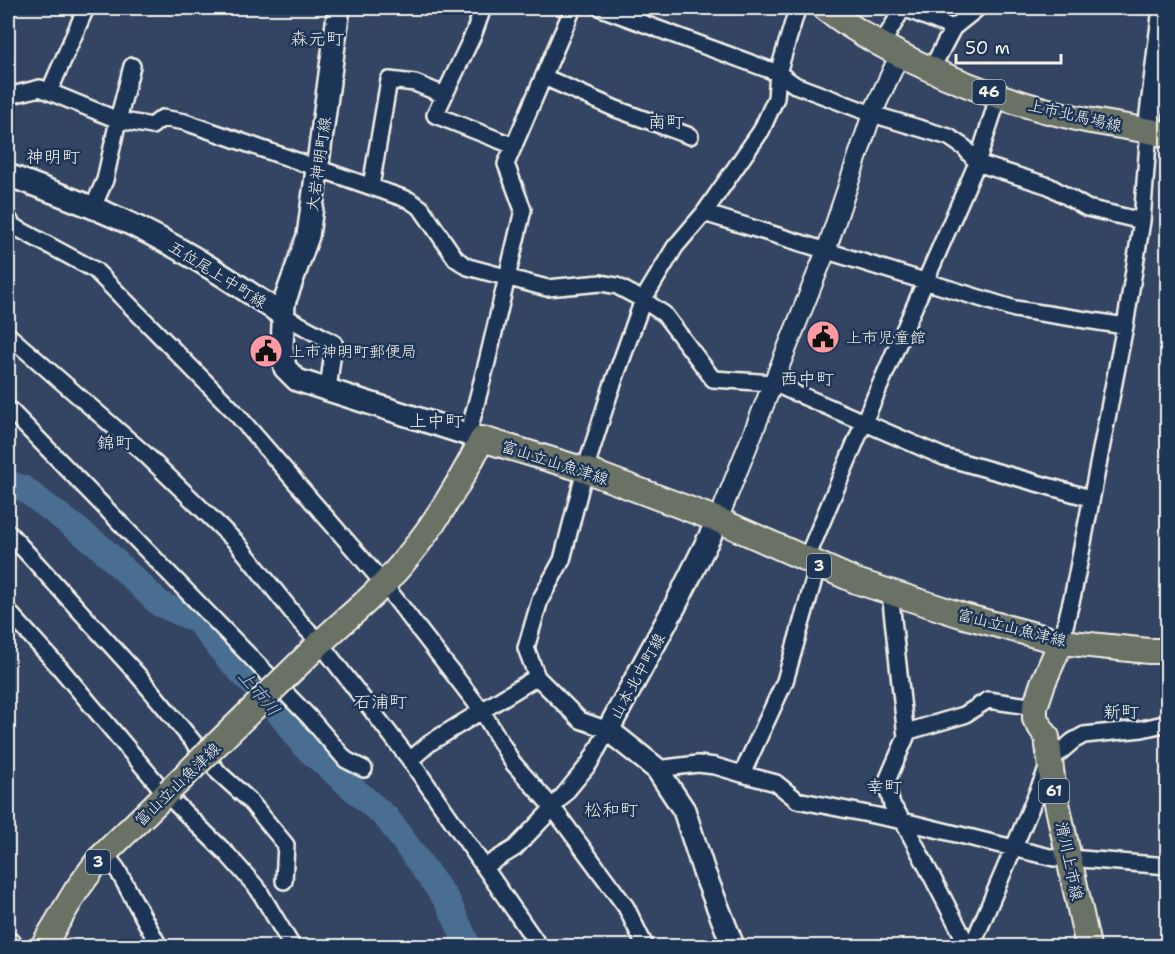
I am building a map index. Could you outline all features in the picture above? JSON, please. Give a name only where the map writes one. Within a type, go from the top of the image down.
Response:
[{"type":"main road","name":"大岩神明町線","points":[[284,316],[284,303],[308,236],[339,8]]},
{"type":"main road","name":"上市北馬場線","points":[[825,8],[845,23],[891,49],[999,95],[1081,119],[1158,133]]},
{"type":"main road","points":[[1158,133],[1164,8]]},
{"type":"main road","name":"五位尾上中町線","points":[[8,175],[93,207],[138,227],[189,254],[284,316],[282,348],[285,368],[297,380],[475,437]]},
{"type":"main road","name":"富山立山魚津線","points":[[43,946],[76,891],[105,854],[384,584],[425,536],[468,468],[475,437],[585,470],[718,520],[812,562],[890,592],[964,616],[1062,642],[1167,651]]},
{"type":"main road","name":"山本北中町線","points":[[718,520],[675,606],[608,730],[657,768],[684,810],[704,872],[733,946]]},
{"type":"main road","points":[[1035,707],[1042,682],[1062,642]]},
{"type":"main road","name":"滑川上市線","points":[[1035,707],[1035,719],[1047,737],[1053,785],[1088,946]]},
{"type":"street","points":[[49,92],[86,8]]},
{"type":"street","points":[[483,8],[474,33],[435,115],[514,146]]},
{"type":"street","points":[[475,437],[487,363],[523,210],[506,164],[573,8]]},
{"type":"street","points":[[601,8],[778,73],[795,85],[872,114],[949,137],[965,148],[977,164],[1049,186],[1087,208],[1142,221]]},
{"type":"street","points":[[484,867],[515,848],[553,808],[589,764],[608,730],[580,720],[537,677],[526,648],[540,600],[562,560],[585,470],[643,300],[675,247],[704,213],[761,131],[776,98],[778,73],[796,13],[795,8]]},
{"type":"street","points":[[718,520],[826,251],[872,114],[903,8],[953,28]]},
{"type":"street","points":[[932,68],[953,28],[978,8]]},
{"type":"street","points":[[93,207],[105,180],[132,66]]},
{"type":"street","points":[[544,77],[616,109],[690,136]]},
{"type":"street","points":[[371,186],[389,80],[414,83],[444,95]]},
{"type":"street","points":[[8,96],[40,88],[118,120],[152,126],[162,118],[185,122],[409,200],[421,207],[456,259],[468,267],[546,288],[601,284],[617,286],[643,300],[664,314],[713,379],[773,383],[944,457],[1090,498]]},
{"type":"street","points":[[742,774],[785,681],[812,562],[864,422],[977,164],[999,95]]},
{"type":"street","points":[[1062,642],[1125,326],[1158,133]]},
{"type":"street","points":[[704,213],[1015,309],[1125,326]]},
{"type":"street","points":[[8,218],[13,226],[95,270],[233,410],[384,584],[482,711],[513,764],[553,808],[626,907],[645,946]]},
{"type":"street","points":[[284,316],[334,343],[328,390]]},
{"type":"street","points":[[8,335],[145,454],[237,543],[317,647],[410,760],[538,946]]},
{"type":"street","points":[[8,408],[309,717],[346,760],[364,769]]},
{"type":"street","points":[[8,532],[137,674],[219,773],[249,800],[286,845],[284,881]]},
{"type":"street","points":[[890,592],[906,737],[886,783],[892,805],[970,946]]},
{"type":"street","points":[[8,611],[168,793],[258,889],[292,946]]},
{"type":"street","points":[[410,760],[431,742],[537,677]]},
{"type":"street","points":[[906,732],[964,715],[988,700],[1035,707]]},
{"type":"street","points":[[970,946],[1051,760],[1073,741],[1084,735],[1142,729],[1167,723]]},
{"type":"street","points":[[657,768],[698,764],[715,766],[776,783],[798,800],[1054,858],[1167,866]]},
{"type":"street","points":[[105,854],[117,869],[159,946]]},
{"type":"street","points":[[8,939],[17,946]]},
{"type":"waterway","name":"上市川","points":[[8,483],[24,489],[98,545],[160,604],[197,620],[227,657],[277,710],[304,746],[387,818],[448,902],[468,946]]},
{"type":"place","name":"上市児童館","points":[[823,337]]},
{"type":"place","name":"上市神明町郵便局","points":[[266,351]]},
{"type":"district","name":"森元町","points":[[317,39]]},
{"type":"district","name":"南町","points":[[666,122]]},
{"type":"district","name":"神明町","points":[[53,157]]},
{"type":"district","name":"西中町","points":[[807,379]]},
{"type":"district","name":"上中町","points":[[436,421]]},
{"type":"district","name":"錦町","points":[[115,443]]},
{"type":"district","name":"石浦町","points":[[380,702]]},
{"type":"district","name":"新町","points":[[1121,712]]},
{"type":"district","name":"幸町","points":[[884,787]]},
{"type":"district","name":"松和町","points":[[611,810]]}]
